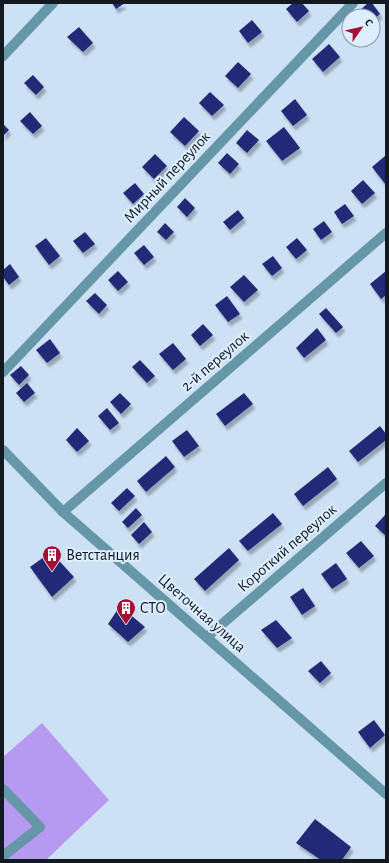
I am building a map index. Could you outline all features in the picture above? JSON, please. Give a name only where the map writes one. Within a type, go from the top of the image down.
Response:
[{"type":"street","points":[[3,56],[54,3]]},
{"type":"street","name":"Мирный переулок","points":[[3,372],[353,3]]},
{"type":"street","name":"2-й переулок","points":[[63,512],[386,233]]},
{"type":"street","name":"Цветочная улица","points":[[3,450],[63,512],[386,794]]},
{"type":"street","name":"Короткий переулок","points":[[207,637],[386,483]]},
{"type":"street","points":[[3,789],[40,827],[3,856]]},
{"type":"shaded area","points":[[42,723],[109,800],[46,860],[3,860],[3,757]]},
{"type":"building","points":[[112,3],[125,3],[116,9]]},
{"type":"building","points":[[293,3],[302,3],[309,11],[297,22],[286,9]]},
{"type":"building","points":[[368,3],[372,3],[376,8],[362,8]]},
{"type":"building","points":[[252,20],[262,32],[248,43],[239,31]]},
{"type":"building","points":[[79,27],[93,43],[83,52],[67,37]]},
{"type":"building","points":[[329,44],[340,57],[323,72],[312,59]]},
{"type":"building","points":[[238,62],[251,74],[238,88],[225,76]]},
{"type":"building","points":[[33,75],[44,87],[36,95],[24,83]]},
{"type":"building","points":[[210,92],[224,105],[212,116],[199,103]]},
{"type":"building","points":[[295,99],[307,115],[293,126],[281,111]]},
{"type":"building","points":[[30,112],[42,126],[33,134],[20,121]]},
{"type":"building","points":[[184,117],[199,131],[185,146],[170,132]]},
{"type":"building","points":[[3,124],[9,130],[3,136]]},
{"type":"building","points":[[284,127],[300,148],[282,161],[266,141]]},
{"type":"building","points":[[247,130],[259,140],[247,153],[236,143]]},
{"type":"building","points":[[227,153],[239,164],[230,174],[218,163]]},
{"type":"building","points":[[155,154],[167,166],[154,179],[142,167]]},
{"type":"building","points":[[385,156],[386,158],[386,185],[372,167]]},
{"type":"building","points":[[363,180],[375,193],[362,204],[351,191]]},
{"type":"building","points":[[135,183],[144,194],[133,204],[123,193]]},
{"type":"building","points":[[185,198],[195,208],[187,217],[177,207]]},
{"type":"building","points":[[345,204],[354,216],[342,224],[334,212]]},
{"type":"building","points":[[238,210],[244,218],[230,230],[223,222]]},
{"type":"building","points":[[324,221],[332,232],[321,240],[313,229]]},
{"type":"building","points":[[165,223],[174,232],[166,240],[157,232]]},
{"type":"building","points":[[85,232],[95,244],[83,253],[73,241]]},
{"type":"building","points":[[46,238],[60,256],[49,265],[35,246]]},
{"type":"building","points":[[297,238],[307,250],[296,259],[286,247]]},
{"type":"building","points":[[144,245],[154,257],[144,265],[134,253]]},
{"type":"building","points":[[273,256],[282,268],[272,276],[262,264]]},
{"type":"building","points":[[10,264],[19,277],[9,285],[3,277],[3,270]]},
{"type":"building","points":[[118,271],[128,282],[118,291],[108,280]]},
{"type":"building","points":[[386,271],[386,295],[381,299],[370,284]]},
{"type":"building","points":[[244,275],[258,290],[244,302],[230,287]]},
{"type":"building","points":[[95,293],[107,305],[99,314],[86,301]]},
{"type":"building","points":[[227,296],[240,314],[228,322],[215,305]]},
{"type":"building","points":[[326,308],[343,327],[336,333],[319,314]]},
{"type":"building","points":[[203,324],[213,335],[200,346],[191,335]]},
{"type":"building","points":[[317,328],[326,340],[304,358],[296,348]]},
{"type":"building","points":[[50,339],[60,353],[47,363],[36,350]]},
{"type":"building","points":[[173,343],[186,359],[173,370],[159,354]]},
{"type":"building","points":[[140,360],[155,376],[147,383],[132,367]]},
{"type":"building","points":[[21,366],[29,375],[19,385],[10,375]]},
{"type":"building","points":[[27,383],[35,393],[24,402],[16,393]]},
{"type":"building","points":[[120,393],[131,404],[121,414],[110,402]]},
{"type":"building","points":[[244,393],[253,404],[225,426],[216,414]]},
{"type":"building","points":[[107,408],[119,423],[110,430],[98,416]]},
{"type":"building","points":[[380,426],[386,434],[386,440],[358,462],[349,451]]},
{"type":"building","points":[[77,428],[89,441],[77,452],[66,440]]},
{"type":"building","points":[[187,430],[199,446],[184,457],[172,441]]},
{"type":"building","points":[[166,456],[175,467],[146,492],[137,481]]},
{"type":"building","points":[[328,467],[337,479],[303,506],[294,494]]},
{"type":"building","points":[[127,488],[135,496],[119,511],[111,503]]},
{"type":"building","points":[[136,508],[142,515],[128,528],[122,522]]},
{"type":"building","points":[[273,513],[282,524],[248,551],[239,541]]},
{"type":"building","points":[[385,515],[386,516],[386,536],[375,526]]},
{"type":"building","points":[[144,522],[152,532],[139,544],[131,535]]},
{"type":"building","points":[[361,541],[374,556],[359,568],[346,553]]},
{"type":"building","points":[[229,548],[239,560],[205,591],[194,579]]},
{"type":"building","name":"Ветстанция","points":[[51,552],[74,577],[52,597],[30,567]]},
{"type":"building","points":[[336,563],[347,579],[332,589],[321,574]]},
{"type":"building","points":[[303,588],[315,606],[302,615],[290,597]]},
{"type":"building","name":"CTO","points":[[120,606],[145,627],[128,642],[108,624]]},
{"type":"building","points":[[276,620],[292,638],[277,648],[261,630]]},
{"type":"building","points":[[321,661],[331,673],[320,683],[308,671]]},
{"type":"building","points":[[374,720],[385,735],[370,748],[358,732]]},
{"type":"building","points":[[315,819],[351,847],[342,860],[321,860],[296,843]]},
{"type":"place","name":"Ветстанция","points":[[52,572]]},
{"type":"place","name":"CTO","points":[[126,625]]}]
